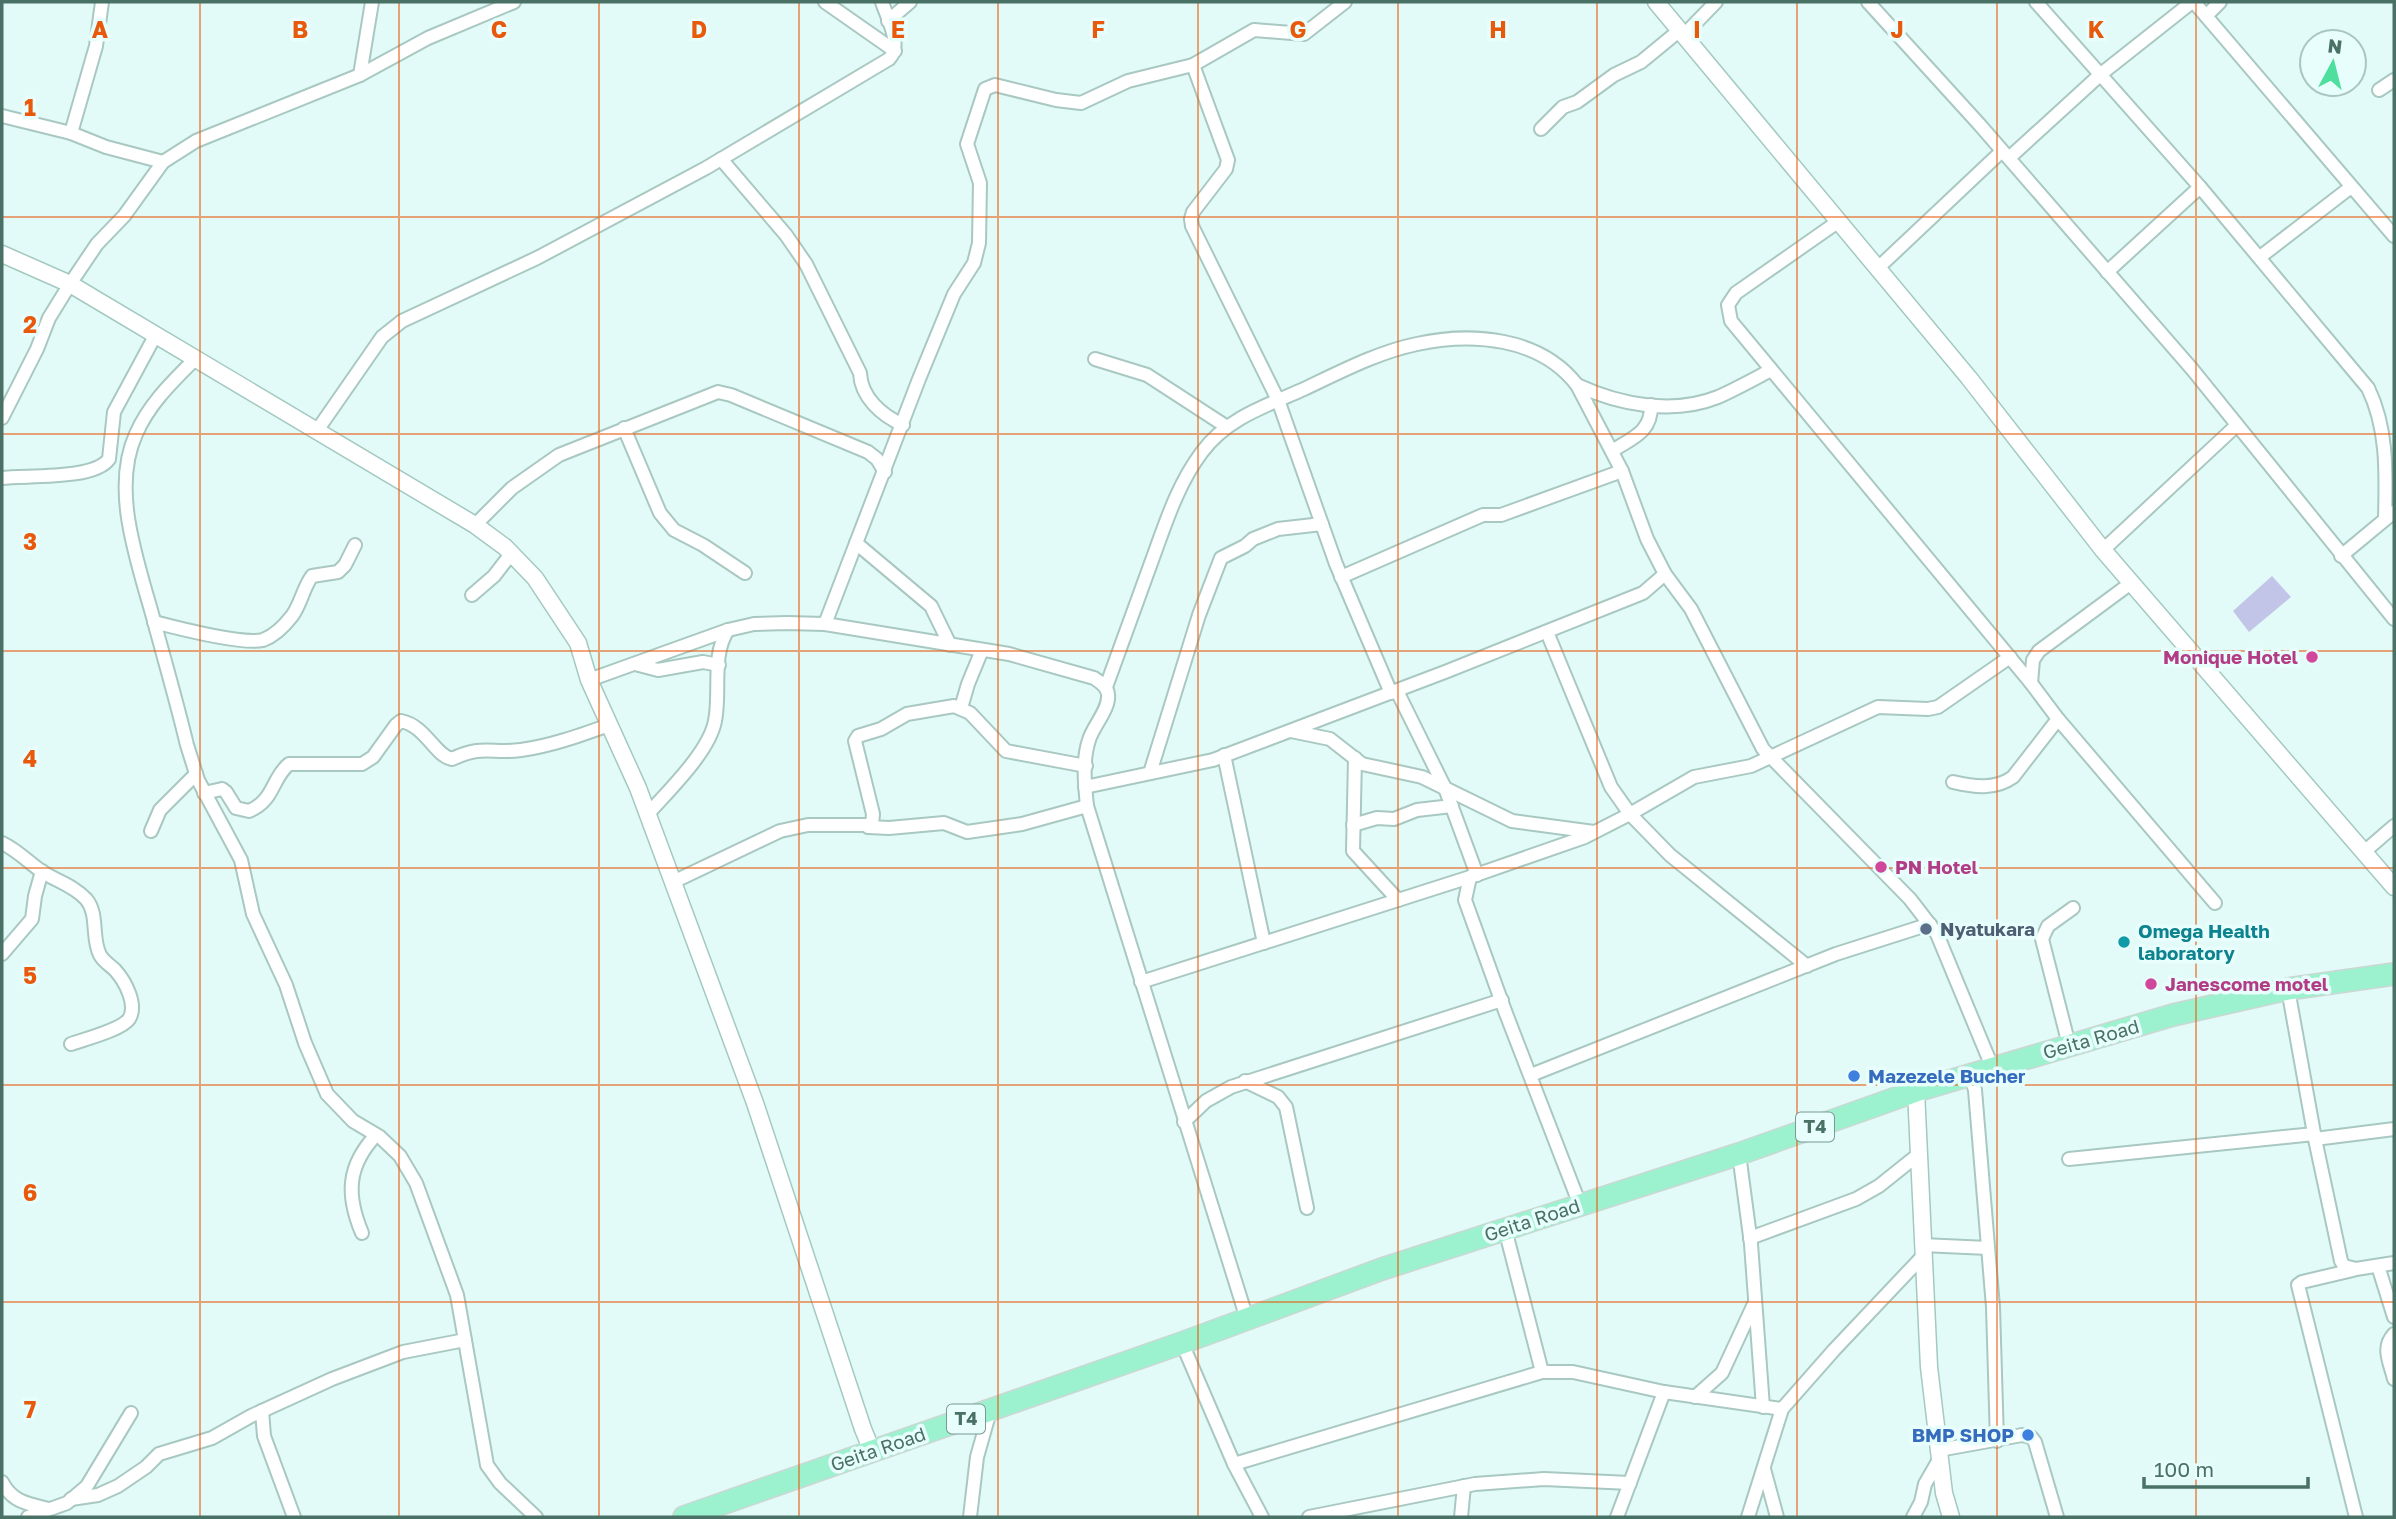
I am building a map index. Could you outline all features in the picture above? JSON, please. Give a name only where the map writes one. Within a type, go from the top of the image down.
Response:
[{"type":"highway","name":"Geita Road","points":[[684,1517],[1182,1343],[1382,1269],[1739,1154],[1916,1091],[2173,1015],[2288,989],[2394,974]]},
{"type":"street","points":[[71,133],[96,46],[102,2]]},
{"type":"street","points":[[360,75],[372,2]]},
{"type":"street","points":[[2,418],[37,349],[49,318],[70,284],[97,244],[124,216],[163,162],[196,141],[360,75],[428,38],[514,2]]},
{"type":"street","points":[[825,2],[895,51]]},
{"type":"street","points":[[316,432],[382,337],[402,321],[537,258],[721,159],[889,59],[895,51],[895,40],[882,2]]},
{"type":"street","points":[[888,21],[910,2]]},
{"type":"street","points":[[825,624],[919,379],[954,294],[977,254],[980,183],[967,144],[985,89],[995,85],[1056,100],[1081,103],[1128,81],[1193,65],[1254,30],[1304,34],[1345,2]]},
{"type":"street","points":[[1656,2],[1969,378],[2103,551],[2394,887]]},
{"type":"street","points":[[1541,129],[1563,107],[1577,102],[1614,75],[1641,62],[1682,32],[1716,2]]},
{"type":"street","points":[[1868,2],[2006,155],[2192,369],[2394,619]]},
{"type":"street","points":[[2036,2],[2260,257],[2357,372],[2372,396],[2380,416],[2383,434],[2389,516],[2341,556]]},
{"type":"street","points":[[1878,268],[2101,74],[2193,2],[2394,236]]},
{"type":"street","points":[[2206,16],[2220,2]]},
{"type":"street","points":[[1193,65],[1228,159],[1226,169],[1193,212],[1192,226],[1279,400],[1341,577],[1394,692],[1446,788],[1474,876],[1465,900],[1580,1205]]},
{"type":"street","points":[[2379,90],[2394,80]]},
{"type":"street","points":[[2,116],[71,133],[106,147],[163,162]]},
{"type":"street","points":[[721,159],[786,235],[806,264],[860,373],[861,387],[880,412],[902,425]]},
{"type":"street","points":[[2108,272],[2200,187]]},
{"type":"street","points":[[2260,257],[2351,187]]},
{"type":"street","points":[[1839,220],[1736,293],[1728,305],[1731,321],[2058,719],[2215,903]]},
{"type":"street","points":[[2,254],[70,284],[475,525],[511,554],[535,579],[578,643],[589,680],[648,814],[755,1103],[872,1451]]},
{"type":"street","points":[[2,478],[84,472],[106,463],[109,459],[114,412],[155,336]]},
{"type":"street","points":[[1247,1319],[1087,806],[1088,741],[1108,699],[1106,687],[1175,500],[1189,471],[1203,451],[1227,427],[1249,413],[1416,344],[1458,338],[1499,341],[1531,349],[1552,359],[1577,385],[1622,471],[1643,532],[1665,573],[1691,610],[1769,757],[1930,923],[1993,1069]]},
{"type":"street","points":[[195,359],[161,393],[141,423],[131,446],[127,470],[129,525],[196,774],[241,860],[256,921],[286,985],[305,1043],[327,1094],[353,1121],[376,1135],[400,1156],[416,1183],[457,1296],[487,1465],[500,1483],[536,1517]]},
{"type":"street","points":[[1095,359],[1147,375],[1227,427]]},
{"type":"street","points":[[1577,385],[1605,397],[1651,405],[1702,402],[1718,397],[1771,370]]},
{"type":"street","points":[[475,525],[512,488],[559,455],[714,393],[723,393],[868,452],[877,459],[885,472]]},
{"type":"street","points":[[1612,451],[1645,429],[1651,417],[1651,405]]},
{"type":"street","points":[[2103,551],[2237,425]]},
{"type":"street","points":[[625,428],[660,513],[674,530],[703,545],[745,573]]},
{"type":"street","points":[[1341,577],[1483,515],[1501,515],[1622,471]]},
{"type":"street","points":[[1150,773],[1199,615],[1221,558],[1245,547],[1253,539],[1278,529],[1322,524]]},
{"type":"street","points":[[856,543],[934,609],[950,645]]},
{"type":"street","points":[[154,622],[208,635],[255,641],[265,639],[290,619],[312,576],[338,572],[345,565],[355,545]]},
{"type":"street","points":[[472,595],[494,576],[511,554]]},
{"type":"street","points":[[1086,787],[1224,755],[1394,692],[1643,593],[1665,573]]},
{"type":"street","points":[[1141,982],[1474,876],[1595,833],[1694,777],[1751,766],[1881,706],[1928,709],[1938,707],[2013,661],[2035,656],[2131,583]]},
{"type":"street","points":[[589,680],[728,630],[765,624],[825,624],[982,650],[1094,678],[1106,687]]},
{"type":"street","points":[[648,814],[690,766],[714,725],[720,643],[728,630]]},
{"type":"street","points":[[1547,632],[1611,787],[1630,814],[1670,855],[1808,966]]},
{"type":"street","points":[[961,708],[982,650]]},
{"type":"street","points":[[2031,683],[2035,656]]},
{"type":"street","points":[[635,664],[658,670],[703,662],[719,665]]},
{"type":"street","points":[[868,827],[872,825],[873,814],[855,745],[856,738],[907,714],[947,706],[961,708],[970,713],[1006,751],[1086,766]]},
{"type":"street","points":[[1953,782],[1975,787],[2006,782],[2013,777],[2058,719]]},
{"type":"street","points":[[204,793],[222,789],[236,808],[249,811],[264,803],[283,768],[289,764],[362,764],[373,757],[401,721],[422,732],[443,756],[452,759],[480,749],[520,750],[543,746],[609,725]]},
{"type":"street","points":[[1291,730],[1330,739],[1368,765],[1422,777],[1518,822],[1595,833]]},
{"type":"street","points":[[1224,755],[1264,943]]},
{"type":"street","points":[[1355,758],[1355,854],[1398,900]]},
{"type":"street","points":[[151,831],[160,810],[196,774]]},
{"type":"street","points":[[673,882],[795,827],[889,828],[944,823],[967,832],[1022,824],[1087,806]]},
{"type":"street","points":[[1353,825],[1377,818],[1394,819],[1417,810],[1452,806]]},
{"type":"street","points":[[2364,852],[2394,826]]},
{"type":"street","points":[[2,837],[7,845],[42,872],[73,887],[90,905],[97,949],[125,985],[132,1005],[131,1016],[123,1025],[71,1044]]},
{"type":"street","points":[[2,954],[33,919],[35,896],[42,872]]},
{"type":"street","points":[[2069,1045],[2042,939],[2048,926],[2073,908]]},
{"type":"street","points":[[1531,1075],[1836,954],[1930,923]]},
{"type":"street","points":[[2288,989],[2314,1137],[2341,1261],[2344,1266],[2356,1269]]},
{"type":"street","points":[[1184,1122],[1219,1093],[1245,1081],[1502,1000]]},
{"type":"street","points":[[1970,1075],[1975,1090],[1993,1307],[1997,1441]]},
{"type":"street","points":[[1245,1081],[1278,1097],[1286,1107],[1307,1208]]},
{"type":"street","points":[[1916,1091],[1929,1367],[1944,1493],[1951,1517]]},
{"type":"street","points":[[2069,1160],[2394,1129]]},
{"type":"street","points":[[362,1233],[351,1204],[351,1188],[359,1158],[376,1135]]},
{"type":"street","points":[[1739,1154],[1750,1238],[1763,1407]]},
{"type":"street","points":[[1750,1238],[1856,1199],[1879,1186],[1919,1154]]},
{"type":"street","points":[[1505,1229],[1542,1372]]},
{"type":"street","points":[[1748,1517],[1782,1409],[1922,1251],[1988,1248]]},
{"type":"street","points":[[2356,1517],[2298,1286],[2302,1282],[2356,1269],[2394,1263]]},
{"type":"street","points":[[2378,1266],[2394,1317]]},
{"type":"street","points":[[1695,1397],[1722,1373],[1754,1304]]},
{"type":"street","points":[[2394,1334],[2386,1347],[2394,1379]]},
{"type":"street","points":[[71,1499],[98,1495],[118,1486],[146,1467],[159,1454],[212,1438],[262,1411],[332,1379],[393,1356],[465,1340]]},
{"type":"street","points":[[1182,1343],[1234,1464],[1262,1517]]},
{"type":"street","points":[[1234,1464],[1542,1372],[1573,1372],[1664,1392],[1782,1409]]},
{"type":"street","points":[[1617,1517],[1664,1392]]},
{"type":"street","points":[[262,1411],[264,1436],[295,1517]]},
{"type":"street","points":[[970,1517],[977,1457],[990,1411]]},
{"type":"street","points":[[28,1517],[71,1499],[87,1486],[131,1413]]},
{"type":"street","points":[[1939,1454],[2021,1435],[2031,1437],[2035,1442],[2057,1517]]},
{"type":"street","points":[[1913,1517],[1939,1454]]},
{"type":"street","points":[[1764,1469],[1777,1517]]},
{"type":"street","points":[[1309,1517],[1464,1486],[1544,1479],[1630,1483]]},
{"type":"street","points":[[2,1482],[7,1492],[18,1501],[49,1510]]},
{"type":"street","points":[[1461,1517],[1464,1486]]},
{"type":"shaded area","points":[[2272,576],[2291,597],[2249,632],[2233,611]]},
{"type":"place","name":"Monique Hotel","points":[[2312,657]]},
{"type":"place","name":"PN Hotel","points":[[1881,867]]},
{"type":"place","name":"Nyatukara","points":[[1926,929]]},
{"type":"place","name":"Omega Health laboratory","points":[[2124,942]]},
{"type":"place","name":"Janescome motel","points":[[2151,984]]},
{"type":"place","name":"Mazezele Bucher","points":[[1854,1076]]},
{"type":"place","name":"BMP SHOP","points":[[2028,1435]]}]
